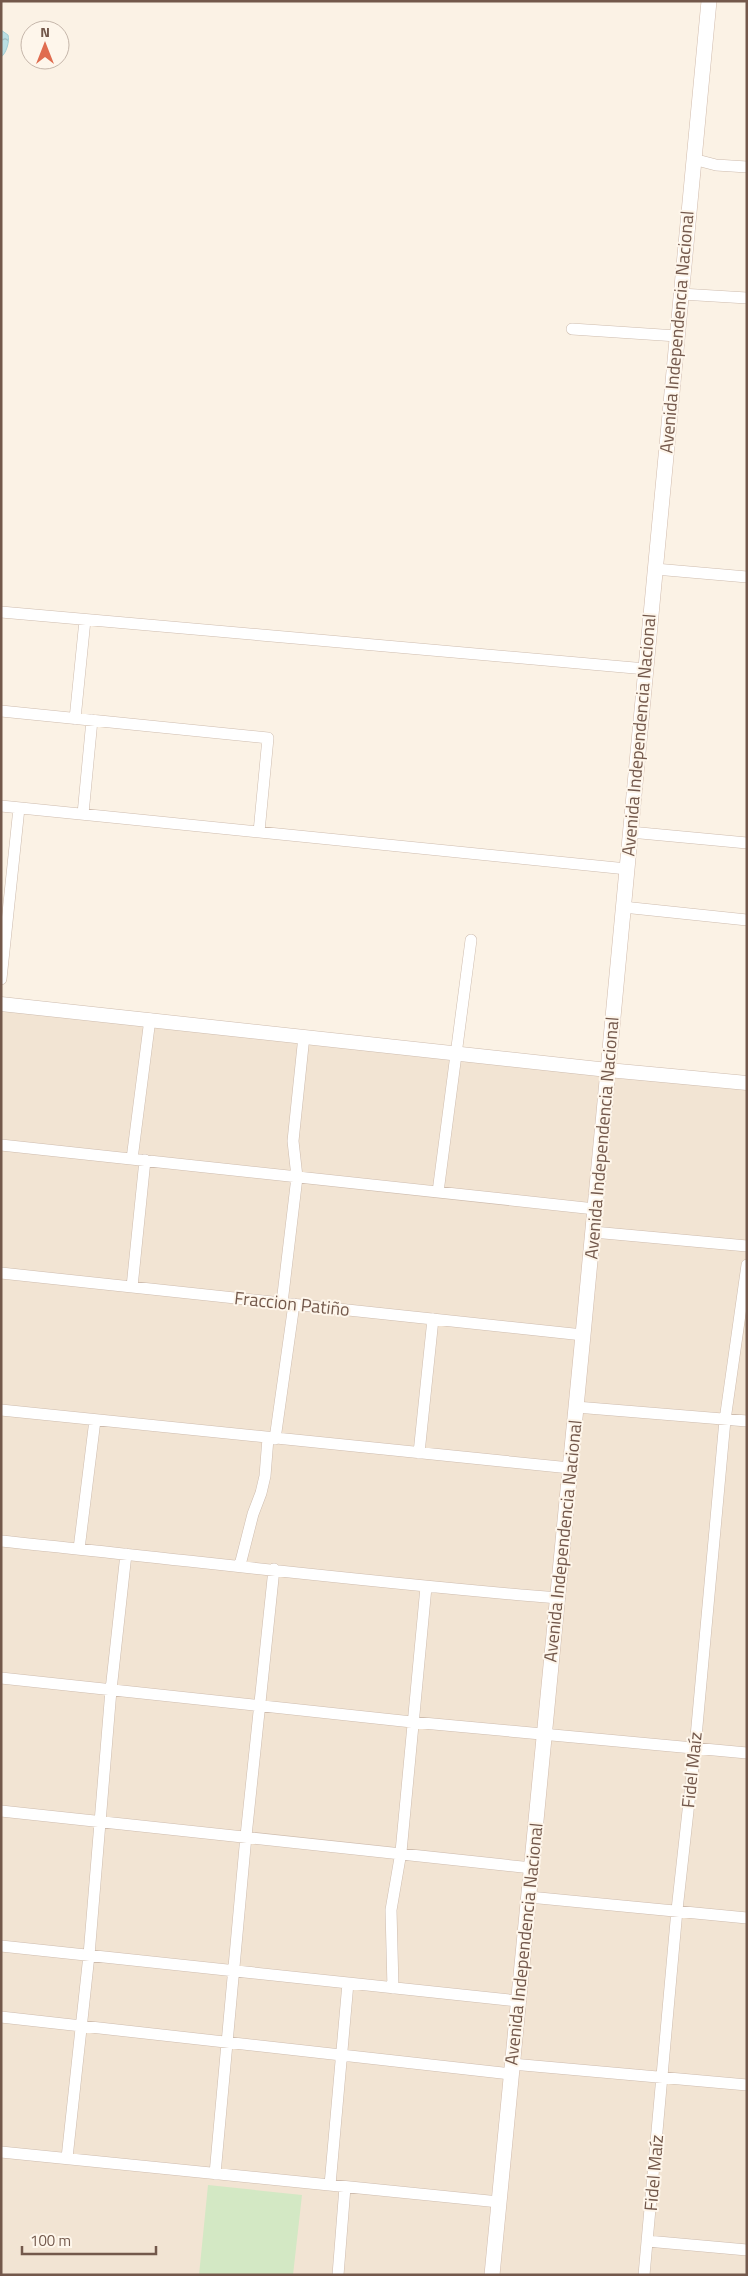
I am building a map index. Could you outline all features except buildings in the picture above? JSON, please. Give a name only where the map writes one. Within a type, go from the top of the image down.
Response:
[{"type":"main road","name":"Avenida Independencia Nacional","points":[[492,2275],[709,1]]},
{"type":"street","points":[[693,159],[716,165],[747,167]]},
{"type":"street","points":[[681,294],[747,298]]},
{"type":"street","points":[[572,329],[677,336]]},
{"type":"street","points":[[655,569],[747,578]]},
{"type":"street","points":[[1,612],[646,669]]},
{"type":"street","points":[[75,719],[85,620]]},
{"type":"street","points":[[1,711],[268,738],[259,832]]},
{"type":"street","points":[[83,814],[92,720]]},
{"type":"street","points":[[1,806],[627,869]]},
{"type":"street","points":[[1,979],[19,808]]},
{"type":"street","points":[[630,832],[747,844]]},
{"type":"street","points":[[623,907],[747,920]]},
{"type":"street","points":[[438,1192],[472,940]]},
{"type":"street","points":[[1,1004],[608,1070],[747,1083]]},
{"type":"street","points":[[132,1159],[150,1019]]},
{"type":"street","points":[[240,1565],[263,1484],[272,1438],[288,1304],[297,1177],[292,1140],[304,1036]]},
{"type":"street","points":[[1,1145],[595,1209]]},
{"type":"street","points":[[132,1287],[145,1160]]},
{"type":"street","points":[[593,1232],[747,1246]]},
{"type":"street","name":"Fidel Maíz","points":[[644,2275],[677,1910],[695,1748],[725,1420],[747,1265]]},
{"type":"street","name":"Fraccion Patiño","points":[[1,1273],[583,1335]]},
{"type":"street","points":[[419,1453],[433,1319]]},
{"type":"street","points":[[576,1407],[747,1421]]},
{"type":"street","points":[[1,1410],[570,1468]]},
{"type":"street","points":[[79,1549],[96,1420]]},
{"type":"street","points":[[1,1540],[426,1587],[558,1598]]},
{"type":"street","points":[[67,2158],[89,1954],[111,1690],[126,1554]]},
{"type":"street","points":[[215,2174],[246,1836],[274,1569]]},
{"type":"street","points":[[393,1988],[391,1910],[402,1852],[412,1722],[426,1587]]},
{"type":"street","points":[[1,1678],[412,1722],[747,1753]]},
{"type":"street","points":[[1,1810],[100,1822],[402,1852],[532,1868]]},
{"type":"street","points":[[528,1898],[677,1910],[747,1918]]},
{"type":"street","points":[[1,1946],[518,2001]]},
{"type":"street","points":[[330,2185],[348,1983]]},
{"type":"street","points":[[1,2017],[342,2055],[512,2069],[662,2077],[747,2085]]},
{"type":"street","points":[[1,2152],[499,2202]]},
{"type":"street","points":[[338,2275],[345,2187]]},
{"type":"street","points":[[648,2241],[747,2250]]},
{"type":"shaded area","points":[[1,1004],[747,1083],[747,2275],[1,2275]]},
{"type":"green space","points":[[208,2185],[302,2195],[293,2275],[199,2275]]},
{"type":"water","points":[[1,30],[8,35],[8,44],[1,57]]}]
